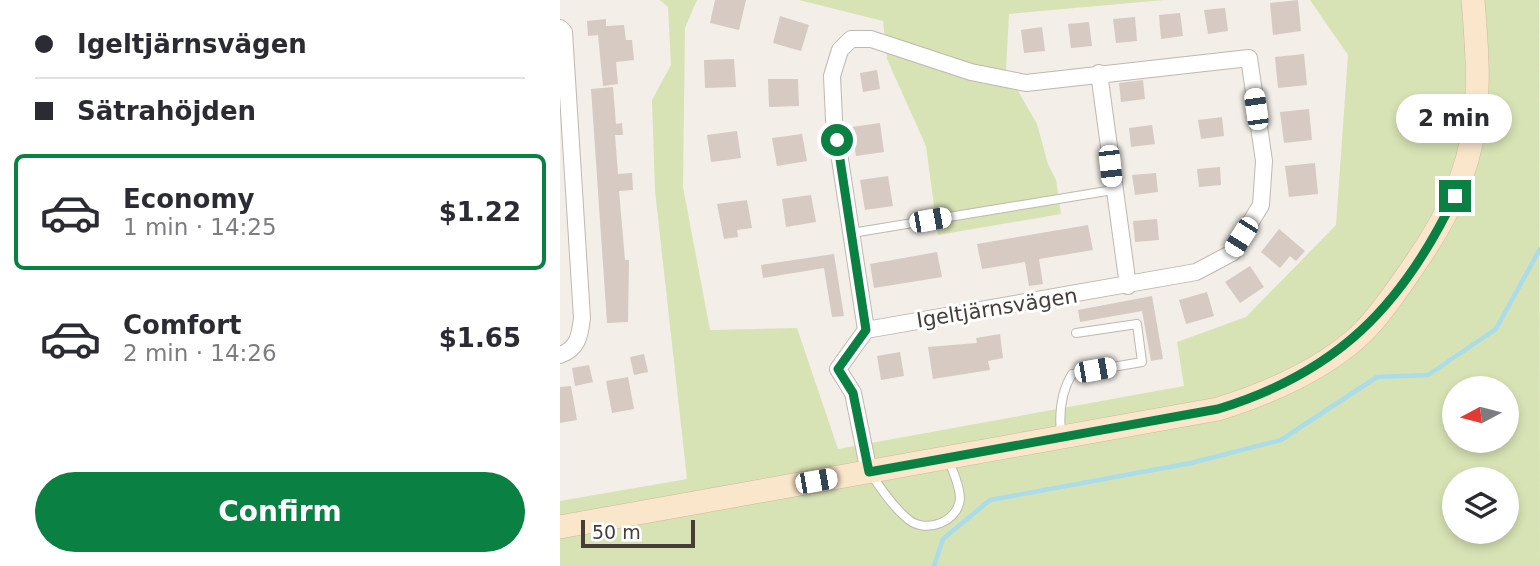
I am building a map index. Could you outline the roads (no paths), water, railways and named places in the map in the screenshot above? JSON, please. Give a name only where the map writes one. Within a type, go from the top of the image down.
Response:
[{"type":"street","points":[[560,527],[1218,409],[1263,395],[1309,370],[1362,332],[1435,235],[1461,183],[1472,141],[1476,101],[1478,67],[1473,0]]},
{"type":"street","points":[[560,28],[564,32],[582,318],[580,339],[568,352],[560,355]]},
{"type":"street","name":"Igeltjärnsvägen","points":[[851,39],[871,39],[971,72],[1026,83],[1249,58],[1262,148],[1261,205],[1231,253],[1196,272],[1129,286],[866,330],[852,233],[834,120],[832,76],[840,50],[851,39]]},
{"type":"street","points":[[1100,73],[1113,190],[1129,286]]},
{"type":"street","points":[[866,330],[838,369],[853,393],[869,472]]},
{"type":"lane","points":[[852,233],[1113,190]]},
{"type":"lane","points":[[1061,437],[1059,417],[1066,384],[1072,374],[1142,362],[1137,324],[1076,333]]},
{"type":"lane","points":[[869,472],[886,497],[910,521],[930,526],[946,520],[957,508],[958,488],[948,458]]},
{"type":"waterway","points":[[934,566],[943,539],[990,500],[1191,463],[1281,440],[1377,377],[1428,375],[1496,329],[1540,249]]}]
